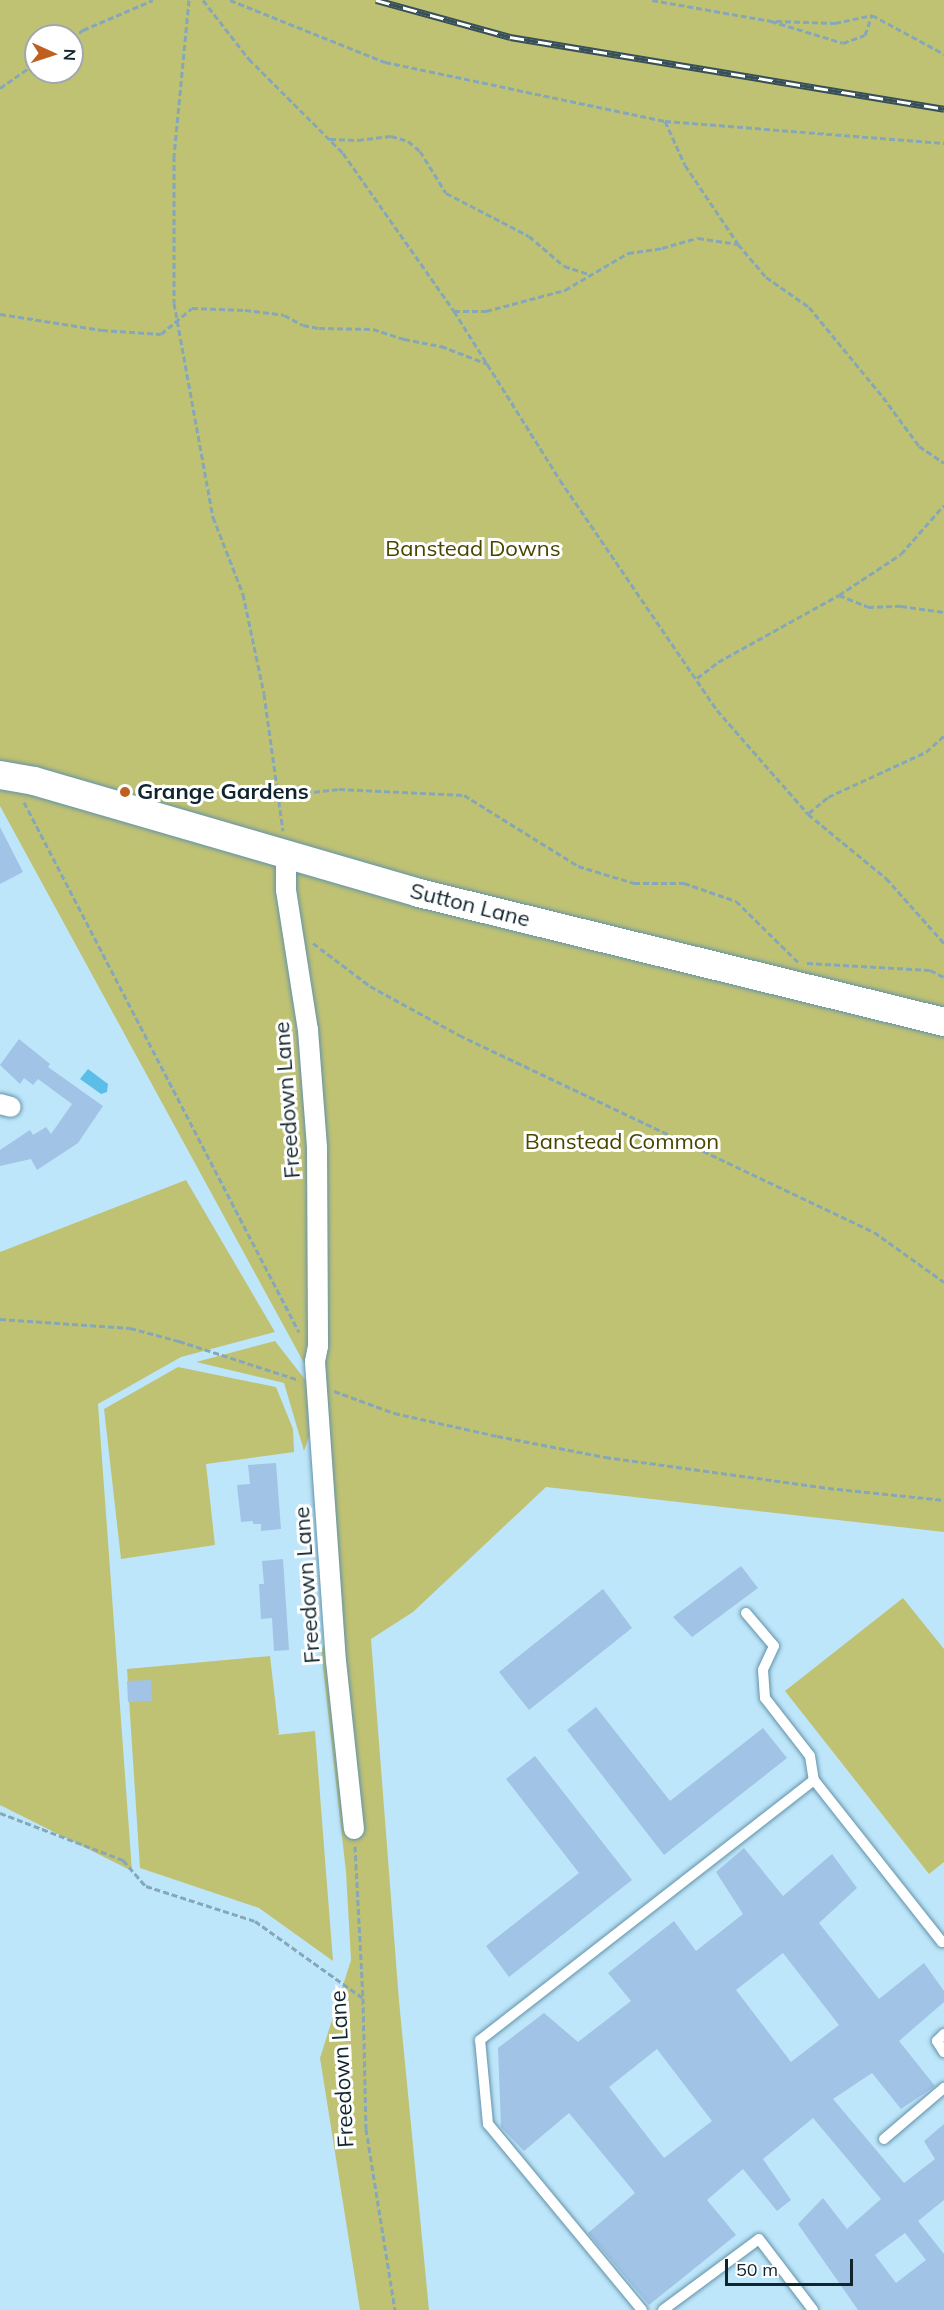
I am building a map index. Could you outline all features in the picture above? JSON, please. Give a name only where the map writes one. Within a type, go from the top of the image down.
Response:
[{"type":"main road","name":"Sutton Lane","points":[[5,775],[419,893],[944,1022]]},
{"type":"street","name":"Freedown Lane","points":[[286,856],[286,890],[308,1030],[317,1147],[318,1346],[315,1362],[316,1385],[336,1661],[354,1829]]},
{"type":"lane","points":[[746,1613],[774,1646],[763,1670],[765,1698],[810,1756],[814,1780],[943,1943]]},
{"type":"lane","points":[[642,2310],[488,2124],[480,2040],[814,1780]]},
{"type":"lane","points":[[944,2034],[937,2041],[944,2052]]},
{"type":"lane","points":[[884,2139],[944,2088]]},
{"type":"lane","points":[[663,2310],[759,2240],[813,2310]]},
{"type":"path","points":[[84,30],[153,0]]},
{"type":"path","points":[[189,0],[174,155],[174,303],[213,518],[246,605],[264,694],[286,856]]},
{"type":"path","points":[[203,0],[249,59],[343,153],[454,311],[560,480],[717,710],[808,814],[886,878],[944,943]]},
{"type":"path","points":[[230,0],[385,62],[666,121],[944,143]]},
{"type":"path","points":[[652,0],[771,21],[843,43],[865,35],[872,15]]},
{"type":"path","points":[[771,21],[835,23],[872,15],[944,54]]},
{"type":"path","points":[[0,88],[24,71]]},
{"type":"path","points":[[666,121],[685,165],[738,244],[766,277],[809,307],[883,397],[919,446],[944,464]]},
{"type":"path","points":[[329,139],[358,140],[391,136],[408,141],[420,151],[446,193],[529,236],[564,266],[591,275]]},
{"type":"path","points":[[454,311],[486,311],[565,290],[628,253],[662,249],[698,238],[738,244]]},
{"type":"path","points":[[0,314],[102,330],[161,334],[192,308],[285,315],[303,325],[319,328],[373,329],[404,339],[441,346],[489,365]]},
{"type":"path","points":[[697,678],[718,662],[839,595],[901,554],[944,505]]},
{"type":"path","points":[[839,595],[868,607],[901,606],[944,612]]},
{"type":"path","points":[[808,814],[828,797],[926,752],[944,736]]},
{"type":"path","points":[[5,775],[315,1362]]},
{"type":"path","points":[[278,796],[339,789],[464,795],[579,866],[634,883],[684,883],[736,901],[799,963],[930,970],[944,977]]},
{"type":"path","points":[[291,927],[370,986],[459,1035],[874,1232],[944,1282]]},
{"type":"path","points":[[0,1319],[130,1328],[179,1341],[316,1385],[394,1413],[583,1453],[828,1488],[944,1500]]},
{"type":"path","points":[[0,1813],[123,1860],[146,1886],[255,1921],[363,1998]]},
{"type":"path","name":"Freedown Lane","points":[[354,1829],[363,1998],[366,2129],[395,2310]]},
{"type":"green space","name":"Banstead Downs","points":[[0,0],[944,0],[944,1532],[546,1487],[413,1612],[371,1639],[399,2001],[429,2310],[360,2310],[320,2058],[351,1960],[346,1872],[321,1650],[334,1635],[316,1385],[0,806]]},
{"type":"green space","points":[[186,1180],[275,1332],[181,1357],[98,1404],[132,1871],[0,1805],[0,1252]]},
{"type":"green space","points":[[275,1341],[307,1382],[309,1437],[304,1451],[284,1383],[196,1362]]},
{"type":"green space","points":[[178,1367],[276,1387],[293,1429],[294,1452],[206,1464],[215,1545],[121,1559],[104,1409]]},
{"type":"green space","points":[[903,1598],[944,1649],[944,1862],[929,1874],[785,1691]]},
{"type":"green space","points":[[270,1656],[279,1734],[276,1735],[315,1731],[333,1961],[259,1908],[140,1868],[127,1669]]},
{"type":"water","points":[[88,1069],[108,1084],[107,1092],[101,1094],[80,1079]]},
{"type":"building","points":[[0,827],[23,872],[0,884]]},
{"type":"building","points":[[19,1039],[50,1064],[48,1067],[103,1106],[78,1143],[37,1170],[31,1159],[0,1166],[0,1150],[30,1130],[33,1135],[46,1127],[51,1134],[72,1104],[38,1079],[33,1085],[24,1078],[20,1084],[0,1065]]},
{"type":"building","points":[[276,1463],[281,1529],[261,1531],[261,1524],[253,1524],[253,1521],[241,1522],[237,1485],[250,1484],[248,1465]]},
{"type":"building","points":[[283,1559],[289,1650],[274,1651],[272,1618],[261,1619],[259,1584],[264,1584],[262,1561]]},
{"type":"building","points":[[741,1566],[758,1588],[692,1637],[673,1617]]},
{"type":"building","points":[[603,1589],[632,1628],[529,1710],[499,1672]]},
{"type":"building","points":[[151,1680],[152,1701],[128,1702],[127,1681]]},
{"type":"building","points":[[596,1707],[670,1801],[763,1728],[787,1758],[664,1855],[567,1730]]},
{"type":"building","points":[[535,1756],[632,1880],[509,1977],[486,1946],[579,1873],[506,1779]]},
{"type":"building","points":[[744,1848],[783,1896],[832,1854],[857,1888],[819,1923],[879,1999],[924,1963],[944,1991],[944,2002],[899,2041],[935,2086],[901,2109],[872,2073],[833,2099],[904,2183],[935,2159],[924,2141],[944,2124],[944,2200],[918,2221],[944,2254],[944,2310],[858,2310],[798,2224],[823,2198],[847,2229],[881,2199],[813,2118],[763,2159],[791,2200],[777,2211],[743,2169],[707,2200],[736,2235],[649,2305],[588,2233],[635,2193],[569,2113],[524,2151],[501,2127],[498,2048],[544,2013],[578,2042],[631,2001],[608,1973],[674,1921],[696,1951],[743,1914],[716,1872]],"holes":[[[783,1953],[839,2025],[791,2062],[736,1990]],[[657,2049],[712,2121],[664,2158],[609,2087]],[[905,2233],[926,2260],[896,2283],[875,2255]]]},
{"type":"railway","points":[[376,0],[510,37],[944,109]]},
{"type":"place","name":"Grange Gardens","points":[[125,792]]},
{"type":"park label","name":"Banstead Common","points":[[622,1142]]}]
